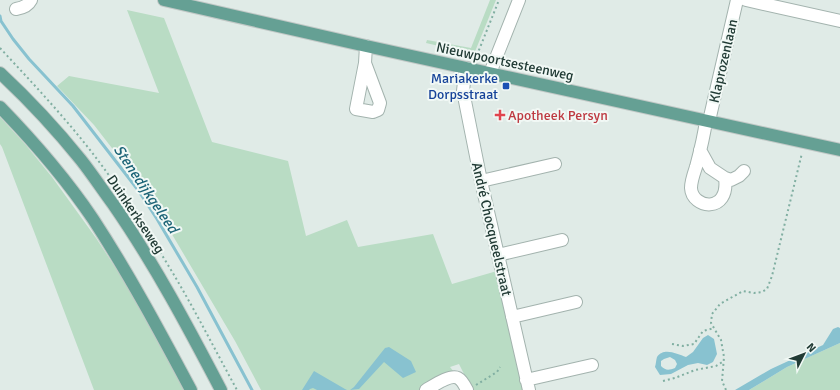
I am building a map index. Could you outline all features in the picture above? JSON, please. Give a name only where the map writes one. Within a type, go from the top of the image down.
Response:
[{"type":"main road","name":"Nieuwpoortsesteenweg","points":[[164,0],[840,150]]},
{"type":"main road","points":[[0,64],[31,95],[53,127]]},
{"type":"main road","name":"Duinkerkseweg","points":[[0,73],[22,94],[82,160],[150,260],[196,341],[221,390]]},
{"type":"main road","points":[[0,107],[59,173],[92,218],[148,309],[191,390]]},
{"type":"street","points":[[16,9],[23,8],[31,0]]},
{"type":"street","points":[[490,73],[518,0]]},
{"type":"street","name":"Klaprozenlaan","points":[[725,178],[726,184],[724,192],[721,200],[716,204],[709,205],[699,202],[691,189],[737,0]]},
{"type":"street","points":[[746,0],[840,21]]},
{"type":"street","points":[[365,63],[366,46]]},
{"type":"street","name":"André Chocqueelstraat","points":[[467,68],[463,91],[481,181],[528,385]]},
{"type":"street","points":[[700,150],[710,168],[725,178],[731,180],[744,172]]},
{"type":"street","points":[[481,181],[555,164]]},
{"type":"street","points":[[498,255],[562,240]]},
{"type":"street","points":[[512,317],[576,302]]},
{"type":"street","points":[[528,385],[592,365]]},
{"type":"street","points":[[426,390],[450,377],[455,377],[462,381],[467,390]]},
{"type":"path","points":[[467,68],[476,57],[499,0]]},
{"type":"path","points":[[726,390],[722,381],[724,356],[721,340],[711,323],[712,314],[720,304],[743,291],[754,293],[762,292],[767,289],[772,276],[806,143]]},
{"type":"path","points":[[672,344],[683,346],[694,344],[703,331],[714,328]]},
{"type":"path","points":[[663,381],[695,370],[716,366],[724,361]]},
{"type":"path","points":[[467,390],[497,372],[500,367]]},
{"type":"green space","points":[[490,0],[496,0],[474,54],[426,43],[427,40],[471,48]]},
{"type":"green space","points":[[127,10],[164,18],[212,142],[288,161],[306,236],[347,220],[358,247],[433,234],[452,284],[497,271],[525,390],[472,390],[459,364],[450,367],[454,372],[419,390],[261,390],[235,341],[150,197],[94,125],[57,86],[69,76],[159,93]]},
{"type":"green space","points":[[0,117],[25,144],[52,177],[96,238],[141,310],[185,390],[94,390],[0,144]]},
{"type":"green space","points":[[840,343],[840,390],[749,390],[787,367]]},
{"type":"water","points":[[838,327],[840,328],[840,343],[787,367],[749,390],[735,390],[771,369],[823,345],[833,329]]},
{"type":"water","points":[[708,335],[714,339],[717,354],[713,362],[707,365],[698,363],[688,365],[671,374],[660,375],[655,367],[657,357],[660,354],[663,352],[671,352],[686,357],[693,352],[703,338]],"holes":[[[670,357],[675,360],[677,364],[675,368],[668,370],[661,366],[661,361],[664,359]]]},
{"type":"water","points":[[389,347],[411,361],[416,372],[403,378],[384,362],[359,389],[350,390],[385,348]]},
{"type":"water","points":[[314,371],[347,390],[317,390],[313,388],[309,390],[302,390]]},
{"type":"waterway","name":"Stenedijkgeleed","points":[[0,16],[1,21],[13,39],[29,59],[73,106],[138,190],[197,287],[252,390]]},
{"type":"place","name":"Mariakerke Dorpsstraat","points":[[506,86]]},
{"type":"place","name":"Apotheek Persyn","points":[[500,115]]}]
